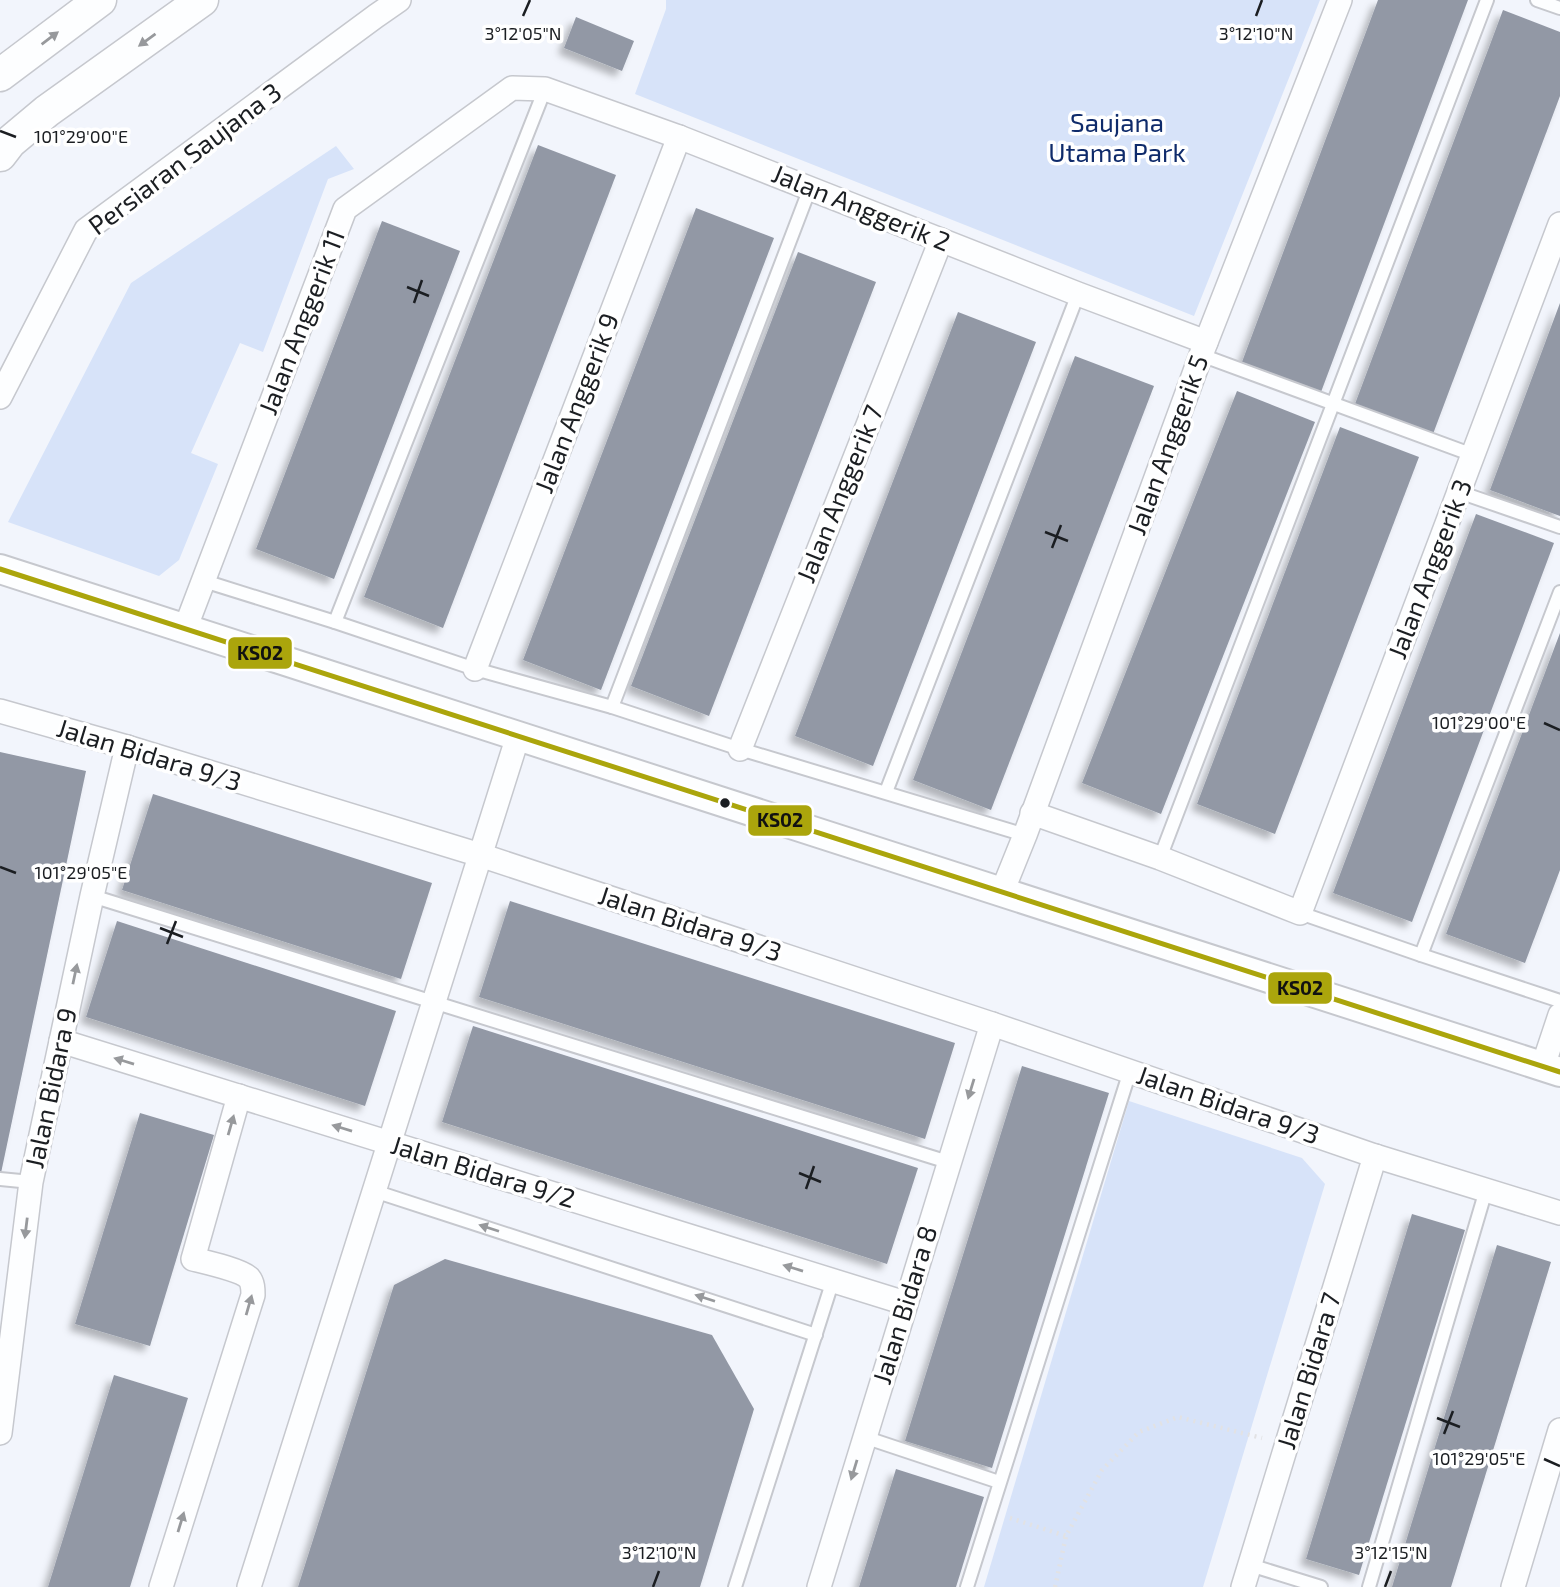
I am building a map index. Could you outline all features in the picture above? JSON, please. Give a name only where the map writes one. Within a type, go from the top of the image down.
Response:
[{"type":"main road","points":[[0,75],[100,0]]},
{"type":"main road","points":[[0,155],[10,142],[47,111],[202,0]]},
{"type":"street","name":"Persiaran Saujana 3","points":[[0,397],[86,230],[399,0]]},
{"type":"street","name":"Jalan Anggerik 5","points":[[1002,892],[1204,349],[1340,0]]},
{"type":"street","name":"Jalan Anggerik 2","points":[[512,88],[545,89],[679,137],[1078,294],[1204,349]]},
{"type":"street","name":"Jalan Anggerik 11","points":[[185,629],[345,209],[512,88]]},
{"type":"street","name":"Jalan Anggerik 9","points":[[475,668],[679,137]]},
{"type":"street","name":"Jalan Anggerik 3","points":[[1300,913],[1560,224]]},
{"type":"street","name":"Jalan Anggerik 7","points":[[740,749],[941,240]]},
{"type":"street","points":[[0,569],[1551,1069],[1560,1015]]},
{"type":"street","name":"Jalan Bidara 9/3","points":[[0,711],[480,855],[992,1024],[1375,1156],[1560,1213]]},
{"type":"street","points":[[249,1587],[518,736]]},
{"type":"street","name":"Jalan Bidara 9","points":[[0,1433],[31,1182],[127,747]]},
{"type":"street","points":[[1029,824],[1160,858],[1300,913]]},
{"type":"street","name":"Jalan Bidara 8","points":[[819,1587],[992,1024]]},
{"type":"street","name":"Jalan Bidara 9/2","points":[[61,1041],[905,1303]]},
{"type":"street","points":[[161,1587],[253,1295],[253,1285],[248,1277],[193,1259],[239,1096]]},
{"type":"street","name":"Jalan Bidara 7","points":[[1246,1576],[1375,1156]]},
{"type":"street","points":[[1513,1587],[1560,1430]]},
{"type":"lane","points":[[1160,858],[1487,0]]},
{"type":"lane","points":[[1537,0],[1560,8]]},
{"type":"lane","points":[[335,622],[545,89]]},
{"type":"lane","points":[[612,707],[810,188]]},
{"type":"lane","points":[[886,792],[1078,294]]},
{"type":"lane","points":[[1204,349],[1333,404],[1473,455]]},
{"type":"lane","points":[[1459,492],[1560,527]]},
{"type":"lane","points":[[204,581],[740,749],[886,792],[1029,824]]},
{"type":"lane","points":[[1421,955],[1560,592]]},
{"type":"lane","points":[[92,896],[948,1162]]},
{"type":"lane","points":[[1300,913],[1560,1001]]},
{"type":"lane","points":[[967,1587],[1130,1071]]},
{"type":"lane","points":[[0,1179],[31,1182]]},
{"type":"lane","points":[[1369,1587],[1486,1190]]},
{"type":"lane","points":[[374,1191],[816,1335]]},
{"type":"lane","points":[[735,1587],[833,1280]]},
{"type":"lane","points":[[864,1437],[999,1482]]},
{"type":"lane","points":[[1246,1576],[1321,1587]]},
{"type":"path","points":[[1055,1587],[1066,1536],[1102,1470],[1139,1432],[1178,1417],[1287,1444]]},
{"type":"path","points":[[990,1511],[1066,1536]]},
{"type":"green space","name":"Saujana Utama Park","points":[[666,0],[1320,0],[1194,316],[635,94],[666,9]]},
{"type":"green space","points":[[336,146],[354,169],[328,179],[263,352],[240,343],[191,453],[218,464],[179,560],[159,576],[8,522],[131,283]]},
{"type":"green space","points":[[1129,1101],[1302,1158],[1325,1184],[1203,1587],[984,1587]]},
{"type":"building","points":[[1378,0],[1468,0],[1321,392],[1242,362]]},
{"type":"building","points":[[1503,10],[1560,32],[1560,96],[1433,434],[1355,404]]},
{"type":"building","points":[[576,17],[634,41],[622,71],[564,48]]},
{"type":"building","points":[[538,145],[616,175],[443,628],[364,597]]},
{"type":"building","points":[[696,208],[774,238],[601,690],[523,660]]},
{"type":"building","points":[[382,221],[460,251],[334,579],[256,549]]},
{"type":"building","points":[[798,252],[876,282],[709,716],[631,686]]},
{"type":"building","points":[[1560,303],[1560,516],[1490,490]]},
{"type":"building","points":[[958,312],[1036,342],[873,766],[795,736]]},
{"type":"building","points":[[1075,356],[1154,386],[991,810],[913,780]]},
{"type":"building","points":[[1237,391],[1315,422],[1161,814],[1082,783]]},
{"type":"building","points":[[1340,427],[1419,457],[1275,834],[1197,804]]},
{"type":"building","points":[[1476,514],[1554,543],[1412,922],[1333,893]]},
{"type":"building","points":[[1560,633],[1560,870],[1525,963],[1446,934]]},
{"type":"building","points":[[0,752],[86,771],[1,1173],[0,1173]]},
{"type":"building","points":[[153,794],[432,883],[401,979],[122,890]]},
{"type":"building","points":[[510,901],[955,1043],[925,1139],[479,997]]},
{"type":"building","points":[[117,921],[396,1011],[365,1106],[86,1017]]},
{"type":"building","points":[[473,1026],[918,1168],[887,1264],[442,1122]]},
{"type":"building","points":[[1022,1066],[1109,1093],[992,1468],[905,1441]]},
{"type":"building","points":[[140,1113],[214,1135],[150,1346],[75,1324]]},
{"type":"building","points":[[1412,1214],[1465,1230],[1359,1575],[1306,1559]]},
{"type":"building","points":[[1497,1245],[1551,1262],[1451,1587],[1392,1587]]},
{"type":"building","points":[[445,1259],[712,1335],[754,1409],[700,1587],[298,1587],[394,1285]]},
{"type":"building","points":[[114,1375],[188,1398],[130,1587],[48,1587]]},
{"type":"building","points":[[896,1469],[984,1497],[956,1587],[859,1587]]},
{"type":"transit line","name":"KS02","points":[[0,569],[1560,1072]]}]
